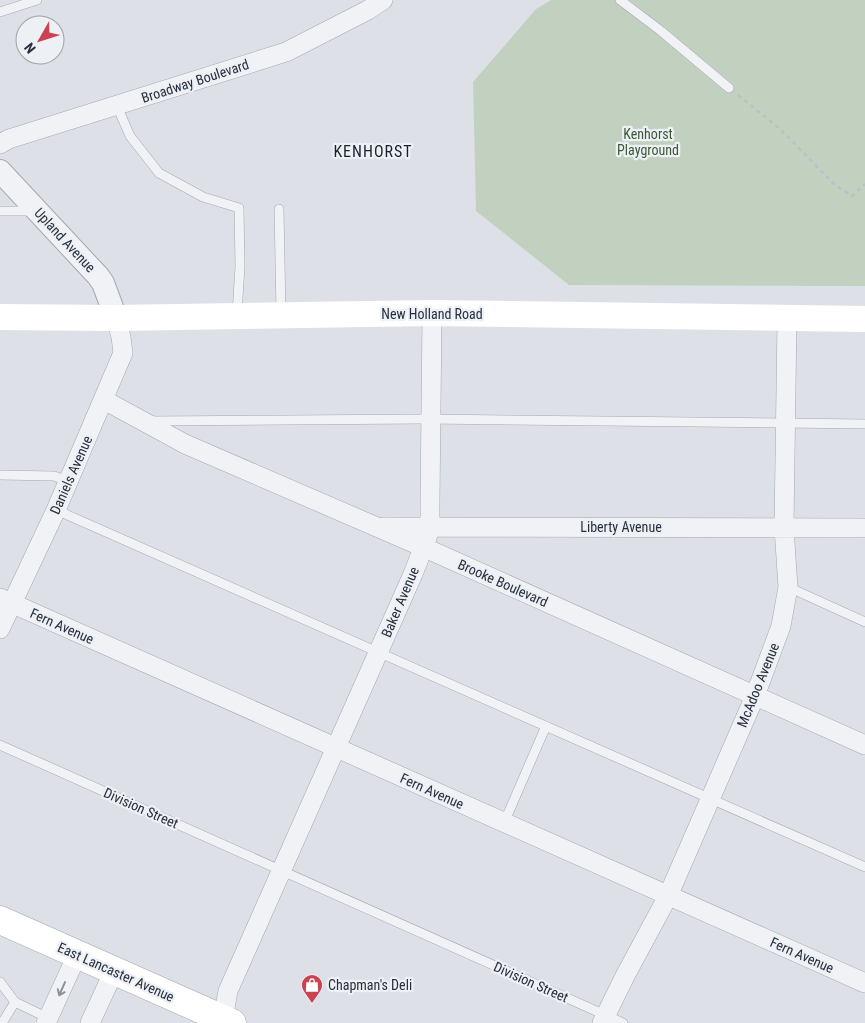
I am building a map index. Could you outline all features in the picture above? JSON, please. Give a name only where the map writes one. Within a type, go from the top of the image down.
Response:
[{"type":"main road","name":"New Holland Road","points":[[0,317],[236,317],[432,313],[865,319]]},
{"type":"main road","name":"East Lancaster Avenue","points":[[0,920],[227,1021]]},
{"type":"street","name":"Broadway Boulevard","points":[[0,144],[9,139],[286,52],[368,10],[382,0]]},
{"type":"street","name":"Upland Avenue","points":[[0,171],[98,276],[116,318]]},
{"type":"street","name":"Baker Avenue","points":[[227,1021],[228,991],[379,652],[423,548],[430,526],[432,313]]},
{"type":"street","name":"Daniels Avenue","points":[[0,629],[6,601],[56,510],[123,353],[116,318]]},
{"type":"street","name":"McAdoo Avenue","points":[[604,1019],[624,976],[668,896],[776,643],[788,587],[784,528],[787,319]]},
{"type":"street","name":"Brooke Boulevard","points":[[104,400],[185,444],[865,745]]},
{"type":"street","name":"Liberty Avenue","points":[[376,527],[865,528]]},
{"type":"street","name":"Fern Avenue","points":[[6,601],[865,983]]},
{"type":"street","points":[[47,1021],[77,955]]},
{"type":"street","points":[[90,1023],[114,972]]},
{"type":"lane","points":[[0,12],[37,0]]},
{"type":"lane","points":[[620,0],[661,31],[729,88]]},
{"type":"lane","points":[[117,106],[130,136],[159,173],[203,197],[239,208],[240,266],[236,317]]},
{"type":"lane","points":[[279,209],[281,316]]},
{"type":"lane","points":[[0,211],[39,212]]},
{"type":"lane","name":"Brooke Boulevard","points":[[142,421],[431,420],[865,424]]},
{"type":"lane","points":[[0,475],[54,476],[68,481]]},
{"type":"lane","points":[[56,510],[865,867]]},
{"type":"lane","points":[[788,587],[865,622]]},
{"type":"lane","points":[[504,823],[546,726]]},
{"type":"lane","name":"Division Street","points":[[0,745],[439,942],[604,1019],[623,1023]]},
{"type":"lane","points":[[0,982],[16,1002],[47,1021]]},
{"type":"lane","points":[[2,1023],[16,1002]]},
{"type":"path","points":[[729,88],[780,129],[834,184],[852,196],[865,184]]},
{"type":"green space","name":"Kenhorst Playground","points":[[551,0],[865,0],[865,286],[569,285],[476,211],[473,82],[536,9]]},
{"type":"place","name":"Chapman's Deli","points":[[312,1004]]},
{"type":"district","name":"KENHORST","points":[[373,151]]}]
